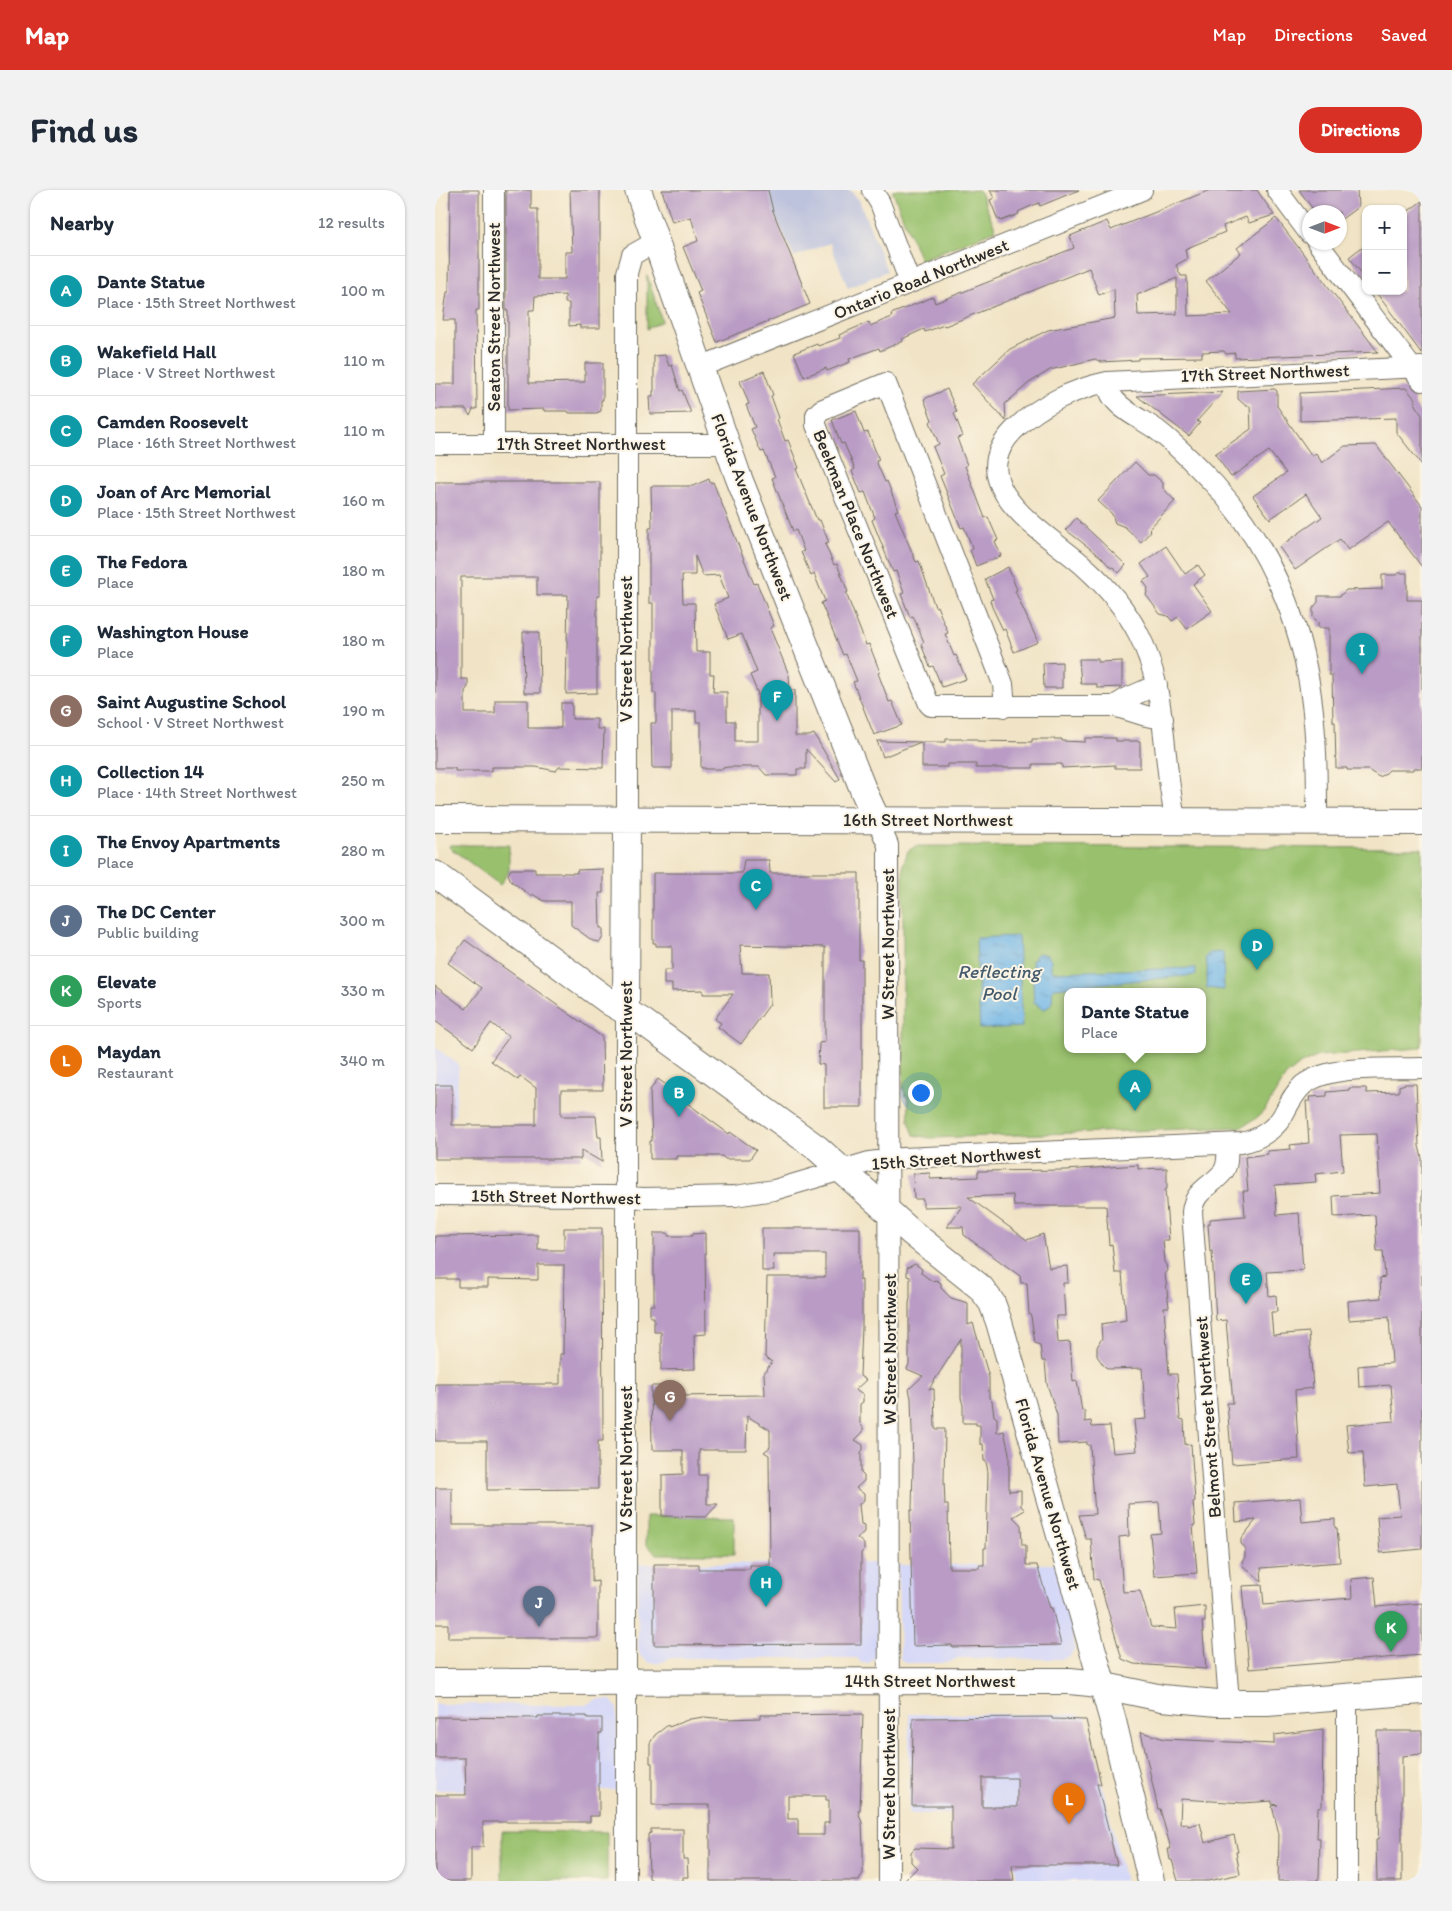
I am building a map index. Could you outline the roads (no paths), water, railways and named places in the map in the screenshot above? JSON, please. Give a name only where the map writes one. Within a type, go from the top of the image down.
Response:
[{"type":"main road","name":"Florida Avenue Northwest","points":[[637,190],[741,485],[864,792],[877,820]]},
{"type":"main road","name":"16th Street Northwest","points":[[435,819],[1422,822]]},
{"type":"main road","name":"V Street Northwest","points":[[626,1012],[627,820]]},
{"type":"main road","name":"Florida Avenue Northwest","points":[[435,874],[611,1003],[642,1021],[794,1130],[911,1232],[981,1288],[995,1309],[1103,1686],[1151,1881]]},
{"type":"main road","name":"14th Street Northwest","points":[[435,1682],[1070,1681],[1162,1698],[1229,1703],[1267,1703],[1422,1691]]},
{"type":"street","name":"Seaton Street Northwest","points":[[494,190],[494,444]]},
{"type":"street","points":[[872,190],[880,203],[910,283]]},
{"type":"street","name":"Ontario Road Northwest","points":[[700,367],[1142,190]]},
{"type":"street","points":[[1277,190],[1302,224]]},
{"type":"street","name":"V Street Northwest","points":[[627,820],[625,445],[628,266],[632,255],[655,242]]},
{"type":"street","points":[[1323,250],[1419,372]]},
{"type":"street","name":"17th Street Northwest","points":[[1107,382],[1419,372]]},
{"type":"street","points":[[1175,821],[1157,685],[1148,654],[1129,616],[1095,576],[1017,510],[1002,490],[996,471],[997,457],[1004,441],[1026,419],[1066,396],[1088,386],[1107,382],[1111,395],[1119,405],[1162,435],[1214,485],[1246,526],[1273,572],[1298,634],[1309,680],[1315,726],[1317,822]]},
{"type":"street","name":"Beekman Place Northwest","points":[[1005,707],[1003,684],[886,383],[821,410],[816,416],[816,425],[931,706],[1005,707],[1114,706],[1163,720]]},
{"type":"street","name":"17th Street Northwest","points":[[435,444],[727,444]]},
{"type":"street","name":"Beekman Place Northwest","points":[[1114,706],[1157,685]]},
{"type":"street","name":"W Street Northwest","points":[[877,820],[888,845],[889,1881]]},
{"type":"street","name":"V Street Northwest","points":[[626,1012],[626,1881]]},
{"type":"street","name":"15th Street Northwest","points":[[435,1195],[699,1198],[748,1195],[781,1189],[869,1162],[889,1159],[1227,1144],[1248,1141],[1268,1131],[1281,1118],[1298,1090],[1325,1074],[1345,1071],[1422,1068]]},
{"type":"street","name":"Belmont Street Northwest","points":[[1227,1144],[1227,1165],[1223,1172],[1197,1195],[1192,1212],[1229,1703]]},
{"type":"street","points":[[1347,1697],[1347,1881]]},
{"type":"water","name":"Reflecting Pool","points":[[1018,936],[1022,1027],[980,1029],[976,938]]},
{"type":"water","points":[[1223,952],[1224,990],[1207,988],[1205,958],[1209,953]]},
{"type":"water","points":[[1039,953],[1048,955],[1051,960],[1051,970],[1054,972],[1196,968],[1196,975],[1055,988],[1052,990],[1051,1004],[1044,1009],[1038,1006],[1037,1003],[1034,1003],[1032,960]]},
{"type":"place","name":"The Envoy Apartments","points":[[1362,674]]},
{"type":"place","name":"Washington House","points":[[777,721]]},
{"type":"place","name":"Camden Roosevelt","points":[[756,910]]},
{"type":"place","name":"Joan of Arc Memorial","points":[[1257,970]]},
{"type":"place","name":"Dante Statue","points":[[1135,1111]]},
{"type":"place","name":"Wakefield Hall","points":[[679,1117]]},
{"type":"place","name":"The Fedora","points":[[1246,1304]]},
{"type":"place","name":"Saint Augustine School","points":[[670,1421]]},
{"type":"place","name":"Collection 14","points":[[766,1607]]},
{"type":"place","name":"The DC Center","points":[[539,1627]]},
{"type":"place","name":"Elevate","points":[[1391,1652]]},
{"type":"place","name":"Maydan","points":[[1069,1824]]}]
